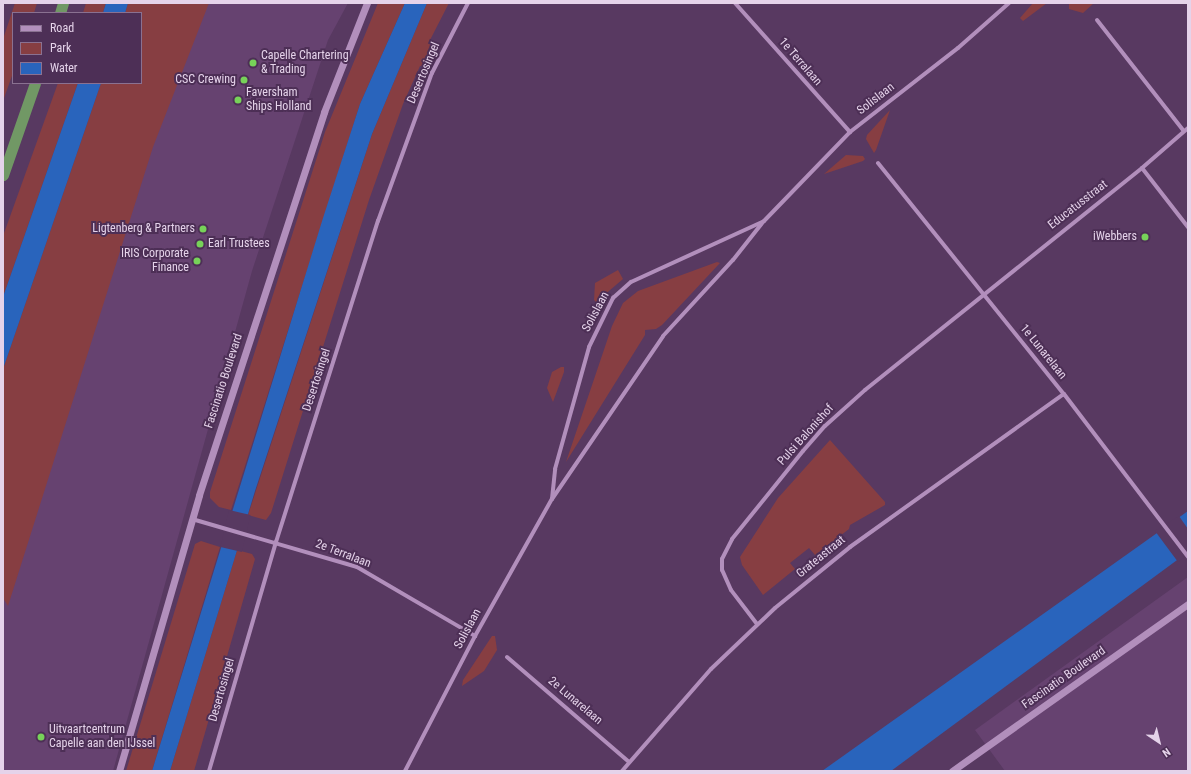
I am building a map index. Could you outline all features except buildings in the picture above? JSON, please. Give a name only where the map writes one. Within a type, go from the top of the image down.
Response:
[{"type":"highway","points":[[3,175],[35,84]]},
{"type":"street","name":"Fascinatio Boulevard","points":[[119,771],[192,519],[321,119],[367,3]]},
{"type":"street","name":"Desertosingel","points":[[209,771],[276,542],[378,221],[432,73],[468,3]]},
{"type":"street","name":"1e Terralaan","points":[[735,3],[850,132]]},
{"type":"street","name":"Solislaan","points":[[405,771],[475,636],[552,499],[663,336],[733,260],[764,221],[850,132],[958,48],[1009,3]]},
{"type":"street","points":[[1097,20],[1183,130]]},
{"type":"street","name":"Educatusstraat","points":[[984,294],[1142,168],[1183,130],[1188,128]]},
{"type":"street","name":"1e Lunarelaan","points":[[878,163],[1064,394],[1188,557]]},
{"type":"street","points":[[1142,168],[1188,227]]},
{"type":"street","name":"Solislaan","points":[[552,499],[555,469],[589,347],[613,298],[631,282],[764,221]]},
{"type":"street","name":"Pulsi Balonishof","points":[[757,624],[731,590],[722,570],[722,560],[732,539],[825,426],[865,390],[984,294]]},
{"type":"street","name":"Grateastraat","points":[[622,771],[711,669],[757,624],[850,547],[1064,394]]},
{"type":"street","name":"2e Terralaan","points":[[192,519],[262,537],[357,567],[475,636]]},
{"type":"street","name":"Fascinatio Boulevard","points":[[952,771],[1188,604]]},
{"type":"street","name":"2e Lunarelaan","points":[[507,657],[629,762]]},
{"type":"shaded area","points":[[163,3],[348,3],[328,40],[252,271],[113,771],[3,771],[3,503],[141,84],[142,84]]},
{"type":"shaded area","points":[[1188,577],[1188,771],[1005,771],[975,730]]},
{"type":"green space","points":[[15,3],[37,3],[34,12],[12,12]]},
{"type":"green space","points":[[86,3],[106,3],[103,12],[83,12]]},
{"type":"green space","points":[[128,3],[209,3],[153,147],[8,606],[3,598],[3,369],[101,84],[142,84],[142,12],[125,12]]},
{"type":"green space","points":[[378,3],[405,3],[360,104],[231,510],[219,507],[210,498],[210,492],[325,132]]},
{"type":"green space","points":[[427,3],[449,3],[429,42],[433,53],[425,66],[420,66],[403,104],[369,200],[271,513],[266,520],[248,515],[372,134]]},
{"type":"green space","points":[[1033,3],[1047,3],[1023,21],[1020,18]]},
{"type":"green space","points":[[1069,3],[1094,3],[1083,13],[1069,9]]},
{"type":"green space","points":[[12,12],[12,76],[3,101],[3,39]]},
{"type":"green space","points":[[58,84],[78,84],[3,297],[3,236]]},
{"type":"green space","points":[[890,110],[874,153],[866,139],[867,135]]},
{"type":"green space","points":[[846,155],[863,156],[865,159],[824,174]]},
{"type":"green space","points":[[717,262],[720,263],[662,325],[656,329],[645,330],[645,335],[566,462],[612,326],[623,303],[638,291]]},
{"type":"green space","points":[[618,270],[623,279],[596,302],[594,300],[595,283]]},
{"type":"green space","points":[[564,367],[564,372],[553,402],[547,388],[552,372]]},
{"type":"green space","points":[[830,440],[885,502],[885,505],[850,525],[849,529],[815,555],[809,548],[790,563],[795,569],[763,595],[742,565],[740,557],[778,498]]},
{"type":"green space","points":[[201,541],[220,547],[152,771],[126,771],[195,544]]},
{"type":"green space","points":[[237,550],[252,554],[255,559],[194,771],[170,771]]},
{"type":"green space","points":[[492,636],[495,636],[497,650],[484,671],[462,686],[463,680]]},
{"type":"water","points":[[106,3],[128,3],[125,12],[103,12]]},
{"type":"water","points":[[405,3],[427,3],[372,134],[255,491],[170,771],[152,771],[323,218],[360,104]]},
{"type":"water","points":[[78,84],[101,84],[3,369],[3,297]]},
{"type":"water","points":[[1188,511],[1188,552],[891,771],[822,771]]},
{"type":"pier","points":[[229,510],[250,515],[242,552],[220,547]]},
{"type":"pier","points":[[1179,516],[1188,529],[1188,555],[1178,562],[1155,531]]},
{"type":"place","name":"Capelle Chartering & Trading","points":[[253,63]]},
{"type":"place","name":"CSC Crewing","points":[[244,80]]},
{"type":"place","name":"Faversham Ships Holland","points":[[238,100]]},
{"type":"place","name":"Ligtenberg & Partners","points":[[203,229]]},
{"type":"place","name":"iWebbers","points":[[1145,237]]},
{"type":"place","name":"Earl Trustees","points":[[200,244]]},
{"type":"place","name":"IRIS Corporate Finance","points":[[197,261]]},
{"type":"place","name":"Uitvaartcentrum Capelle aan den IJssel","points":[[41,737]]}]
